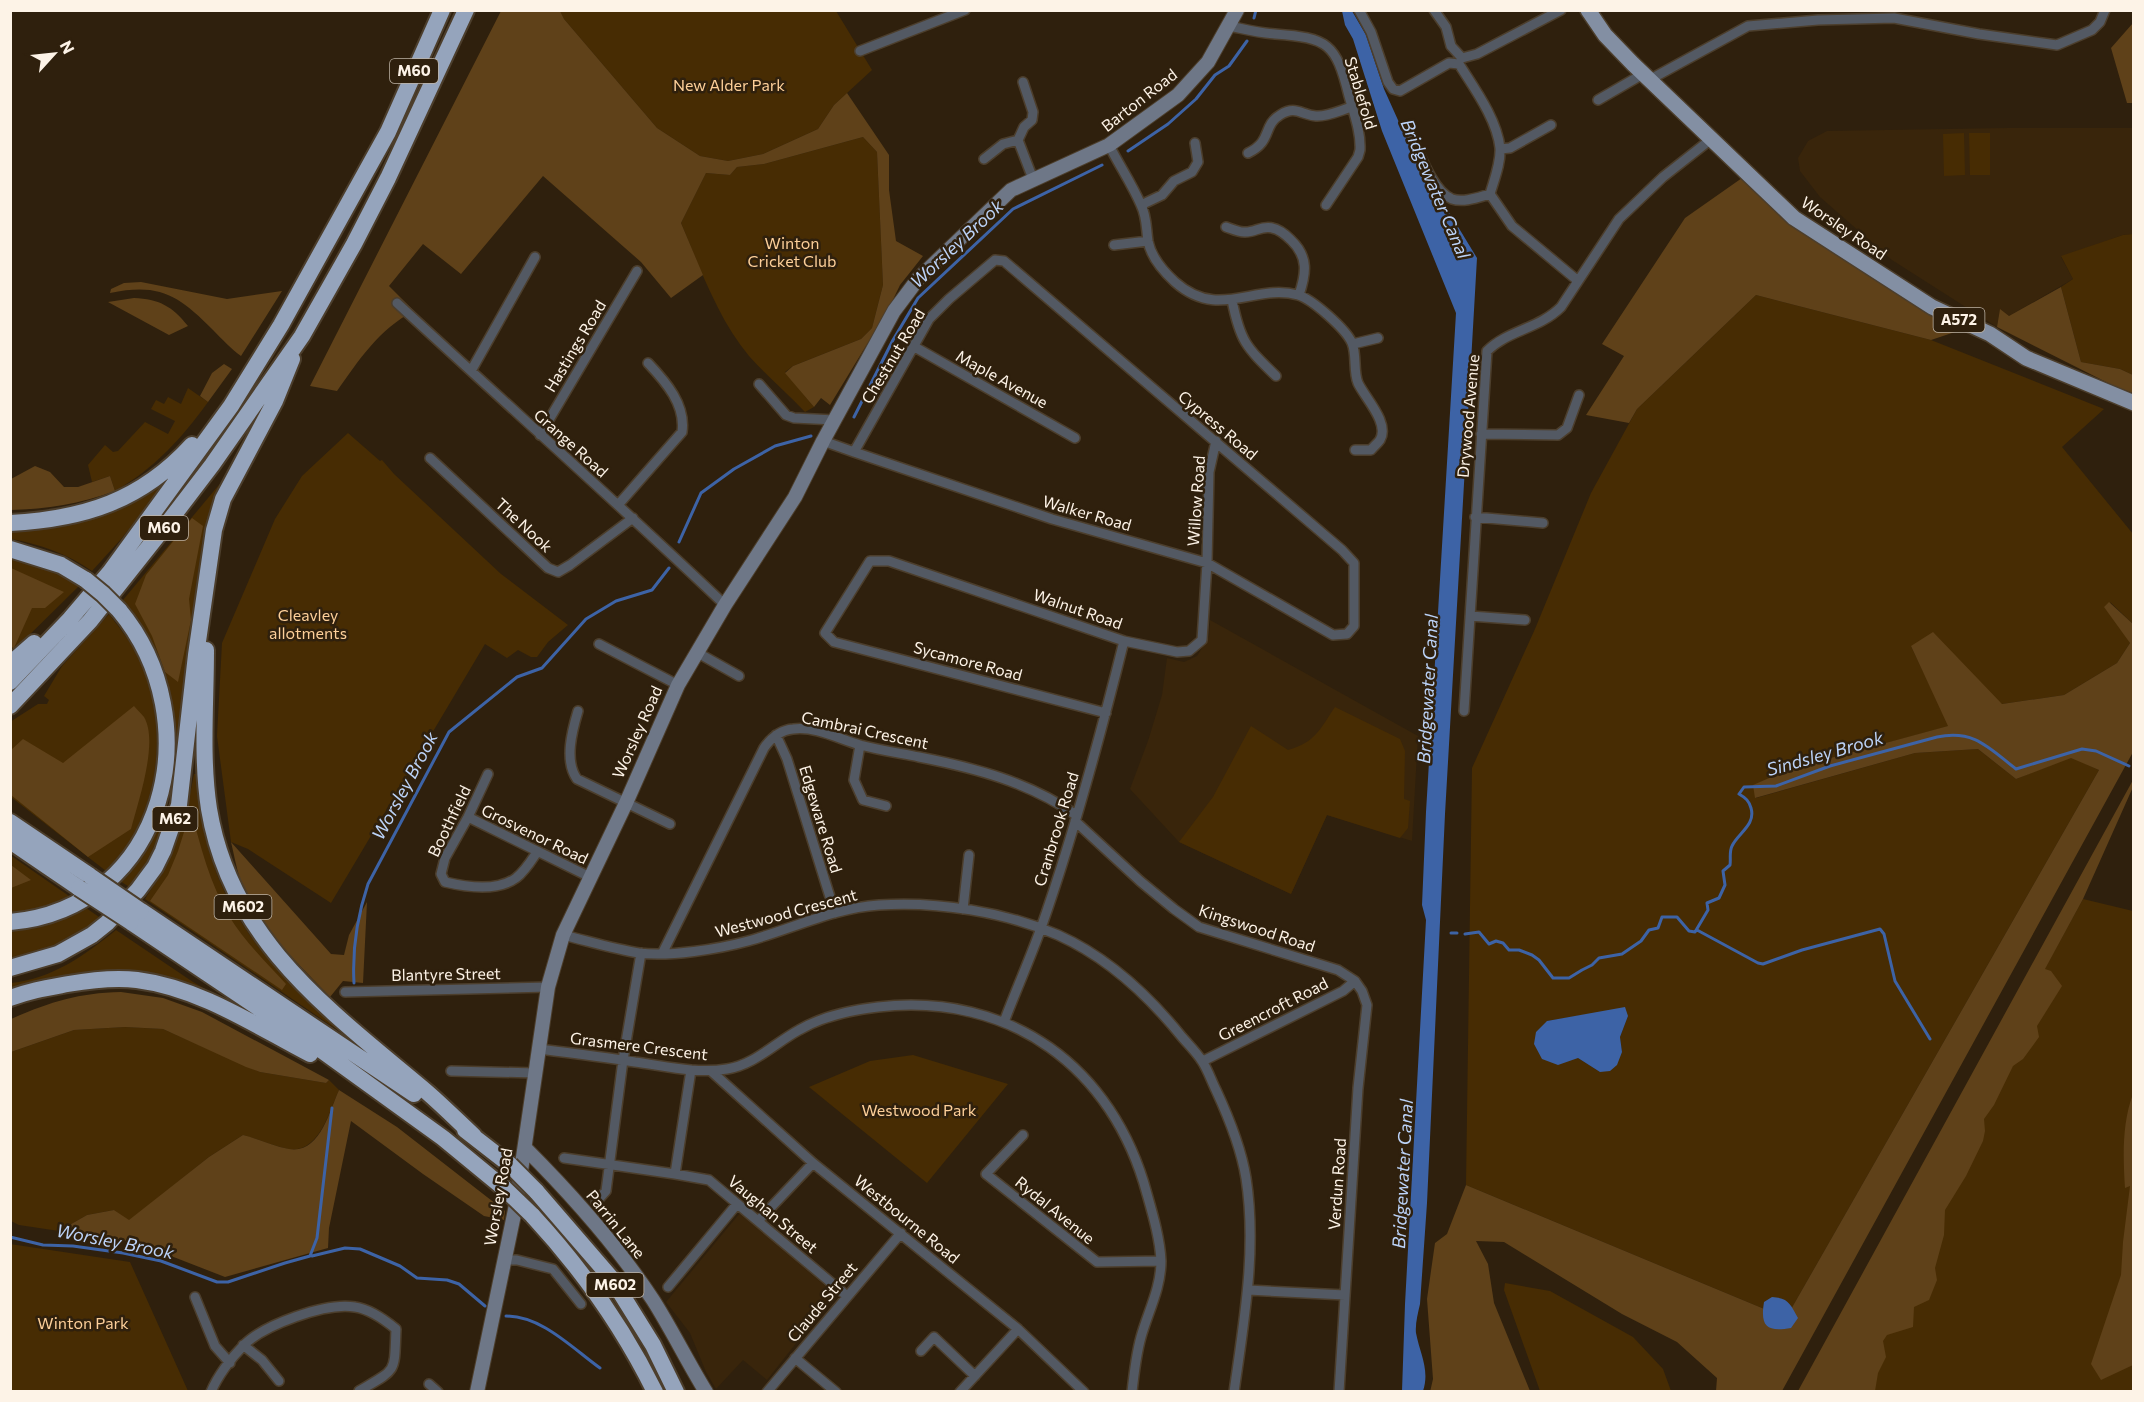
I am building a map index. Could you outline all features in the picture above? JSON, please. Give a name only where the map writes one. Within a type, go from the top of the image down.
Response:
[{"type":"highway","name":"M60","points":[[10,523],[48,520],[109,506],[150,483],[177,462],[217,417],[281,325],[388,132],[442,10]]},
{"type":"highway","name":"M60","points":[[10,706],[90,621],[170,520],[212,465],[302,336],[388,178],[466,10]]},
{"type":"highway","name":"M60","points":[[206,587],[214,530],[223,499],[275,401],[302,336]]},
{"type":"highway","name":"M60","points":[[10,682],[70,619],[110,572],[231,406],[262,354]]},
{"type":"highway","points":[[10,549],[61,565],[86,580],[119,610],[146,650],[162,695],[167,733],[163,781],[156,809],[136,850],[120,869],[82,899],[60,911],[33,919],[10,922]]},
{"type":"highway","name":"M60","points":[[10,664],[110,572]]},
{"type":"highway","name":"M62","points":[[10,968],[69,949],[92,935],[114,916],[155,867],[169,836],[179,805],[206,587]]},
{"type":"highway","name":"M602","points":[[206,587],[207,792],[217,844],[232,887],[245,911],[269,946],[303,984],[361,1038],[430,1095],[536,1191],[612,1279],[653,1345],[676,1392]]},
{"type":"highway","name":"M602","points":[[10,813],[71,863],[85,882]]},
{"type":"highway","name":"M602","points":[[10,822],[71,863]]},
{"type":"highway","name":"M602","points":[[10,841],[85,882],[336,1040],[474,1136]]},
{"type":"highway","name":"M602","points":[[136,916],[443,1138],[505,1189],[555,1241],[594,1290],[635,1354],[655,1392]]},
{"type":"highway","name":"M602","points":[[52,987],[110,979],[137,980],[166,986],[187,992],[231,1012],[316,1058],[345,1069]]},
{"type":"highway","points":[[10,998],[39,987],[52,987]]},
{"type":"highway","points":[[10,1007],[52,987]]},
{"type":"main road","name":"Barton Road","points":[[1031,180],[1109,145],[1178,95],[1208,62],[1237,10]]},
{"type":"main road","name":"Worsley Road","points":[[1588,10],[1605,35],[1646,77],[1794,218],[1932,307],[1990,334],[2026,358],[2133,403]]},
{"type":"main road","name":"Worsley Road","points":[[477,1392],[506,1260],[548,987],[563,935],[678,685],[725,605],[795,497],[894,311],[918,279],[1011,190],[1031,180]]},
{"type":"main road","name":"Parrin Lane","points":[[525,1148],[585,1211],[627,1263],[677,1339],[706,1392]]},
{"type":"street","points":[[860,51],[965,10]]},
{"type":"street","points":[[1359,10],[1371,32],[1388,82],[1393,90],[1400,91],[1449,63],[1459,64],[1491,120],[1500,149],[1490,194],[1512,226],[1577,280]]},
{"type":"street","points":[[1434,10],[1446,27],[1451,46],[1462,58],[1477,54],[1562,10]]},
{"type":"street","points":[[1598,100],[1748,26],[1818,20],[1894,18],[1979,34],[2057,45],[2091,30],[2100,22],[2105,10]]},
{"type":"street","name":"Stablefold","points":[[1229,26],[1304,36],[1321,42],[1338,60],[1352,107],[1360,150],[1358,157],[1326,205]]},
{"type":"street","points":[[1023,82],[1033,112],[1032,120],[1024,127],[1018,140],[1031,180]]},
{"type":"street","points":[[1248,153],[1262,144],[1271,123],[1284,113],[1298,110],[1318,116],[1352,107]]},
{"type":"street","points":[[1500,149],[1510,148],[1551,125]]},
{"type":"street","points":[[1409,130],[1431,176],[1441,191],[1452,199],[1464,200],[1490,194]]},
{"type":"street","points":[[984,159],[1003,144],[1018,140]]},
{"type":"street","name":"Drywood Avenue","points":[[1464,711],[1487,351],[1497,342],[1551,318],[1561,307],[1619,219],[1663,177],[1710,140]]},
{"type":"street","points":[[1141,205],[1162,195],[1174,181],[1192,172],[1198,162],[1195,143]]},
{"type":"street","points":[[1109,145],[1141,205],[1147,220],[1148,241],[1161,268],[1177,284],[1199,297],[1213,300],[1232,300],[1278,293],[1299,295],[1324,312],[1347,335],[1353,344],[1357,380],[1364,396],[1377,412],[1383,432],[1380,440],[1371,450],[1355,450]]},
{"type":"street","points":[[1226,226],[1243,232],[1252,232],[1263,227],[1272,228],[1287,236],[1298,246],[1306,265],[1299,295]]},
{"type":"street","points":[[1114,245],[1148,241]]},
{"type":"street","points":[[471,371],[535,257]]},
{"type":"street","name":"Chestnut Road","points":[[854,452],[929,319],[995,260]]},
{"type":"street","name":"Cypress Road","points":[[995,260],[1004,261],[1179,413],[1216,441],[1342,550],[1353,563],[1354,626],[1347,634],[1333,635]]},
{"type":"street","name":"Hastings Road","points":[[540,435],[637,271]]},
{"type":"street","points":[[1232,300],[1237,327],[1244,341],[1276,376]]},
{"type":"street","name":"Grange Road","points":[[397,303],[618,504],[725,605]]},
{"type":"street","points":[[1353,344],[1378,338]]},
{"type":"street","name":"Maple Avenue","points":[[913,346],[1075,438]]},
{"type":"street","points":[[618,504],[682,432],[684,420],[679,404],[662,378],[648,363]]},
{"type":"street","points":[[759,384],[786,415],[794,418],[835,420]]},
{"type":"street","points":[[1481,434],[1558,435],[1567,428],[1579,394]]},
{"type":"street","name":"Walker Road","points":[[823,441],[1052,519],[1207,563],[1333,635]]},
{"type":"street","name":"Willow Road","points":[[1207,563],[1209,472],[1216,441]]},
{"type":"street","name":"The Nook","points":[[430,458],[548,568],[558,572],[633,518]]},
{"type":"street","points":[[1475,517],[1543,523]]},
{"type":"street","name":"Walnut Road","points":[[870,561],[889,561],[1124,641],[1177,652],[1189,651],[1202,640],[1207,563]]},
{"type":"street","name":"Sycamore Road","points":[[870,561],[825,633],[834,642],[1106,713]]},
{"type":"street","points":[[1470,616],[1525,620]]},
{"type":"street","name":"Cranbrook Road","points":[[1004,1022],[1041,928],[1076,818],[1124,641]]},
{"type":"street","points":[[599,644],[678,685]]},
{"type":"street","points":[[698,653],[739,676]]},
{"type":"street","points":[[579,711],[570,761],[573,774],[584,783],[670,824]]},
{"type":"street","name":"Cambrai Crescent","points":[[776,735],[785,730],[801,729],[823,732],[860,745],[986,772],[1039,792],[1076,818]]},
{"type":"street","points":[[663,954],[764,748],[776,735]]},
{"type":"street","name":"Edgeware Road","points":[[776,735],[787,759],[835,913]]},
{"type":"street","points":[[860,745],[854,780],[862,800],[886,806]]},
{"type":"street","name":"Boothfield","points":[[488,774],[445,858],[441,874],[445,882],[460,886],[499,886],[515,879],[537,852]]},
{"type":"street","name":"Grosvenor Road","points":[[468,817],[590,877]]},
{"type":"street","name":"Kingswood Road","points":[[1076,818],[1140,881],[1199,927],[1338,970],[1356,981]]},
{"type":"street","points":[[963,909],[969,855]]},
{"type":"street","name":"Westwood Crescent","points":[[563,935],[640,953],[663,954],[727,946],[835,913],[878,905],[963,909],[993,914],[1041,928],[1083,948],[1139,991],[1170,1022],[1203,1061],[1229,1120],[1243,1160],[1250,1232],[1248,1290],[1234,1392]]},
{"type":"street","points":[[596,1203],[606,1191],[640,953]]},
{"type":"street","name":"Greencroft Road","points":[[1203,1061],[1343,991],[1356,981]]},
{"type":"street","name":"Verdun Road","points":[[1339,1392],[1358,1088],[1367,1005],[1356,981]]},
{"type":"street","name":"Blantyre Street","points":[[345,992],[548,987]]},
{"type":"street","name":"Grasmere Crescent","points":[[539,1049],[711,1071],[746,1063],[811,1024],[849,1012],[901,1006],[950,1007],[1004,1022],[1046,1045],[1065,1058],[1086,1080],[1118,1121],[1133,1149],[1153,1214],[1161,1261],[1160,1278],[1141,1336],[1132,1392]]},
{"type":"street","points":[[675,1174],[691,1070]]},
{"type":"street","points":[[451,1071],[536,1073]]},
{"type":"street","name":"Westbourne Road","points":[[711,1071],[813,1163],[1018,1329],[1084,1392]]},
{"type":"street","name":"Rydal Avenue","points":[[1023,1135],[986,1174],[1097,1262],[1161,1261]]},
{"type":"street","name":"Vaughan Street","points":[[564,1158],[709,1180],[848,1296]]},
{"type":"street","points":[[758,1221],[813,1163]]},
{"type":"street","points":[[668,1287],[737,1204]]},
{"type":"street","name":"Claude Street","points":[[767,1392],[901,1233]]},
{"type":"street","points":[[506,1260],[517,1260],[553,1269],[581,1304]]},
{"type":"street","points":[[1248,1290],[1345,1295]]},
{"type":"street","points":[[195,1297],[215,1346],[230,1363]]},
{"type":"street","points":[[211,1392],[216,1379],[243,1345],[284,1320],[323,1308],[356,1307],[384,1320],[396,1329],[394,1366],[388,1375],[360,1390]]},
{"type":"street","points":[[960,1392],[1018,1329]]},
{"type":"street","points":[[921,1351],[934,1337],[975,1376]]},
{"type":"street","points":[[243,1345],[262,1360],[279,1381]]},
{"type":"street","points":[[795,1358],[836,1392]]},
{"type":"street","points":[[429,1384],[438,1392]]},
{"type":"shaded area","points":[[501,11],[560,11],[564,19],[657,128],[700,156],[728,161],[763,154],[818,129],[834,105],[847,93],[889,155],[889,190],[896,241],[923,256],[900,285],[889,308],[830,405],[821,398],[814,407],[785,373],[793,366],[861,339],[872,328],[883,285],[877,152],[863,137],[764,164],[737,167],[730,175],[706,173],[681,223],[703,275],[671,298],[641,262],[543,176],[461,274],[423,244],[389,286],[414,311],[380,336],[337,391],[310,386]]},
{"type":"shaded area","points":[[2133,23],[2133,103],[2127,103],[2111,48]]},
{"type":"shaded area","points":[[2133,128],[2133,234],[2123,235],[2061,257],[2073,279],[2009,316],[2000,310],[1997,327],[1892,260],[1820,197],[1800,171],[1798,158],[1808,141],[1827,131]]},
{"type":"shaded area","points":[[1742,178],[1964,329],[1931,340],[1756,295],[1637,409],[1629,423],[1586,415],[1624,356],[1602,344],[1685,218]]},
{"type":"shaded area","points":[[141,282],[227,299],[282,291],[241,356],[201,318],[178,300],[155,291],[127,290],[110,293],[111,289],[124,283]]},
{"type":"shaded area","points":[[2061,287],[2081,362],[2120,369],[2133,375],[2133,393],[2114,386],[1997,327],[2000,309],[2009,316]]},
{"type":"shaded area","points":[[134,298],[151,300],[164,305],[176,313],[188,326],[169,335],[108,302]]},
{"type":"shaded area","points":[[224,364],[232,369],[208,402],[200,396],[212,373]]},
{"type":"shaded area","points":[[35,466],[50,472],[64,487],[78,487],[110,476],[115,491],[63,505],[11,510],[11,479]]},
{"type":"shaded area","points":[[192,518],[203,526],[189,599],[191,620],[178,682],[165,672],[152,636],[135,604],[146,575]]},
{"type":"shaded area","points":[[11,568],[64,592],[45,608],[32,608],[14,648],[10,647]]},
{"type":"shaded area","points":[[2109,602],[2133,624],[2133,752],[1782,1391],[1716,1391],[1717,1378],[1677,1342],[1622,1314],[1504,1242],[1476,1241],[1488,1264],[1494,1303],[1530,1391],[1430,1392],[1433,1379],[1427,1299],[1435,1243],[1447,1234],[1466,1185],[1786,1318],[2099,770],[2071,758],[2016,779],[1978,749],[1915,753],[1755,798],[1753,785],[1790,769],[1948,726],[1911,646],[1933,632],[2002,704],[2064,695],[2117,663],[2130,643],[2104,607]]},
{"type":"shaded area","points":[[1210,620],[1418,736],[1412,841],[1327,815],[1291,894],[1179,842],[1130,789],[1162,695],[1167,658],[1184,662],[1197,656],[1209,637]]},
{"type":"shaded area","points":[[134,706],[144,717],[149,741],[146,772],[131,829],[88,857],[11,795],[11,750],[23,739],[63,763]]},
{"type":"shaded area","points":[[2133,780],[2133,787],[2083,899],[2045,969],[2051,971],[2062,986],[2037,1026],[2039,1037],[2023,1059],[2013,1066],[1994,1105],[1984,1119],[1983,1141],[1966,1176],[1945,1210],[1944,1235],[1935,1268],[1937,1280],[1929,1300],[1914,1307],[1913,1327],[1887,1335],[1883,1341],[1886,1357],[1878,1373],[1875,1391],[1798,1391]]},
{"type":"shaded area","points":[[191,810],[206,864],[222,904],[242,934],[286,984],[282,990],[150,901],[168,875]]},
{"type":"shaded area","points":[[231,842],[331,954],[344,955],[349,935],[367,902],[363,983],[343,981],[330,997],[291,957],[267,928],[247,896]]},
{"type":"shaded area","points":[[11,865],[31,880],[11,888]]},
{"type":"shaded area","points":[[121,992],[163,998],[202,1012],[329,1080],[326,1083],[260,1072],[163,1029],[125,1027],[74,1030],[11,1052],[11,1019],[64,1000],[91,994]]},
{"type":"shaded area","points":[[339,1090],[397,1127],[505,1211],[504,1220],[484,1216],[351,1121],[329,1228],[328,1248],[225,1277],[135,1242],[59,1231],[87,1215],[114,1210],[129,1220],[209,1157],[243,1135],[289,1149],[300,1149],[308,1145],[322,1130]]},
{"type":"shaded area","points":[[2133,1094],[2133,1365],[2101,1380],[2091,1364],[2121,1275],[2130,1186],[2125,1188],[2124,1140],[2129,1105]]},
{"type":"shaded area","points":[[740,1213],[835,1294],[767,1380],[743,1360],[716,1389],[706,1372],[690,1333],[666,1302]]},
{"type":"green space","name":"New Alder Park","points":[[560,11],[836,11],[872,70],[834,105],[818,129],[763,154],[728,161],[700,156],[657,128],[564,19]]},
{"type":"green space","points":[[1964,133],[1965,175],[1944,176],[1943,134]]},
{"type":"green space","points":[[1969,133],[1990,133],[1990,175],[1970,175]]},
{"type":"green space","name":"Winton Cricket Club","points":[[863,137],[877,152],[883,285],[872,328],[861,339],[793,366],[785,372],[814,407],[805,412],[738,342],[710,293],[681,223],[706,173],[730,175],[737,167],[764,164]]},
{"type":"green space","points":[[2133,234],[2133,375],[2120,369],[2081,362],[2061,287],[2073,279],[2061,256],[2123,235]]},
{"type":"green space","points":[[1756,295],[1931,340],[2104,409],[2062,447],[2133,534],[2133,624],[2110,602],[2130,643],[2117,663],[2064,695],[2002,704],[1911,646],[1949,726],[1791,769],[1754,785],[1756,798],[1915,753],[1978,749],[2016,779],[2071,757],[2099,770],[1786,1318],[1466,1185],[1472,768],[1535,629],[1591,493],[1637,409]],"holes":[[[1583,1015],[1628,1016],[1620,1037],[1622,1052],[1600,1072],[1578,1058],[1547,1021]]]},
{"type":"green space","points":[[188,388],[208,402],[188,428],[155,463],[115,491],[110,476],[92,482],[88,465],[105,445],[113,452],[118,451],[145,422],[168,434],[175,421],[151,409],[156,400],[164,404],[168,397],[181,404]]},
{"type":"green space","name":"Cleavley allotments","points":[[348,433],[380,461],[382,460],[394,474],[501,574],[568,625],[548,642],[537,657],[531,657],[518,650],[507,658],[485,644],[331,903],[248,849],[231,842],[217,736],[222,643],[275,519],[302,476]]},
{"type":"green space","points":[[177,468],[122,538],[92,571],[53,551],[11,539],[10,530],[59,527],[107,514],[142,495]]},
{"type":"green space","points":[[223,480],[209,515],[202,543],[175,753],[171,711],[162,672],[146,635],[123,600]]},
{"type":"green space","points":[[11,557],[49,568],[79,586],[11,653]]},
{"type":"green space","points":[[109,614],[132,646],[145,673],[156,719],[157,743],[151,790],[144,812],[128,844],[106,871],[11,797],[10,722],[38,704],[47,704],[49,700],[44,696],[62,666]]},
{"type":"green space","points":[[1335,707],[1400,739],[1405,751],[1404,799],[1410,801],[1408,828],[1400,838],[1327,815],[1291,894],[1179,842],[1213,797],[1251,726],[1288,750],[1311,739]]},
{"type":"green space","points":[[194,774],[196,774],[201,817],[211,856],[224,890],[241,921],[286,979],[345,1035],[145,899],[163,869],[176,839]]},
{"type":"green space","points":[[159,821],[164,823],[147,863],[131,888],[120,881],[142,854]]},
{"type":"green space","points":[[10,855],[69,896],[44,907],[11,914]]},
{"type":"green space","points":[[2083,899],[2133,911],[2133,1391],[1812,1392]]},
{"type":"green space","points":[[86,908],[102,919],[58,945],[11,962],[11,932],[42,926]]},
{"type":"green space","points":[[116,930],[221,998],[99,972],[71,975],[11,992],[11,983],[26,981],[54,971],[80,957]]},
{"type":"green space","points":[[125,1027],[163,1029],[260,1072],[326,1083],[329,1080],[339,1090],[327,1120],[308,1145],[299,1149],[288,1149],[243,1135],[209,1157],[129,1221],[114,1210],[87,1215],[59,1231],[19,1225],[11,1221],[11,1052],[74,1030]]},
{"type":"green space","name":"Westwood Park","points":[[913,1055],[1008,1084],[927,1183],[809,1087],[870,1061]]},
{"type":"green space","name":"Winton Park","points":[[10,1244],[130,1262],[188,1391],[11,1391]]},
{"type":"green space","points":[[1505,1283],[1550,1291],[1633,1337],[1663,1369],[1671,1391],[1540,1391],[1504,1290]]},
{"type":"water","points":[[1342,11],[1352,11],[1366,35],[1384,89],[1438,209],[1446,207],[1477,258],[1445,814],[1427,1203],[1420,1304],[1416,1326],[1425,1369],[1423,1391],[1402,1391],[1426,920],[1422,905],[1426,812],[1456,313],[1382,131]]},
{"type":"water","points":[[1625,1007],[1628,1016],[1620,1037],[1622,1052],[1617,1065],[1610,1071],[1600,1072],[1578,1058],[1558,1065],[1542,1059],[1534,1044],[1536,1032],[1547,1021]]},
{"type":"water","points":[[1772,1297],[1786,1300],[1793,1309],[1798,1318],[1791,1328],[1771,1328],[1764,1322],[1764,1302]]},
{"type":"waterway","name":"Worsley Brook","points":[[1254,18],[1256,10]]},
{"type":"waterway","name":"Worsley Brook","points":[[1128,151],[1168,124],[1196,99],[1215,75],[1229,66],[1247,41]]},
{"type":"waterway","name":"Worsley Brook","points":[[854,417],[893,340],[918,298],[1013,209],[1102,165]]},
{"type":"waterway","name":"Worsley Brook","points":[[679,542],[701,493],[734,469],[775,446],[811,436]]},
{"type":"waterway","name":"Worsley Brook","points":[[354,983],[356,933],[368,884],[449,732],[517,677],[542,668],[586,619],[616,601],[652,590],[669,568]]},
{"type":"waterway","name":"Sindsley Brook","points":[[1465,934],[1479,932],[1489,944],[1496,941],[1503,943],[1509,950],[1519,950],[1532,955],[1553,978],[1569,978],[1592,965],[1599,958],[1622,954],[1641,941],[1649,930],[1658,928],[1662,917],[1677,917],[1689,931],[1695,932],[1708,910],[1707,903],[1719,898],[1725,885],[1723,871],[1730,865],[1732,846],[1751,819],[1749,803],[1739,794],[1744,787],[1776,786],[1830,766],[1937,737],[1950,735],[1971,738],[1989,748],[2016,769],[2082,749],[2096,751],[2129,766]]},
{"type":"waterway","points":[[1697,930],[1763,964],[1802,950],[1880,929],[1884,934],[1895,981],[1930,1039]]},
{"type":"waterway","points":[[1451,933],[1457,933]]},
{"type":"waterway","name":"Worsley Brook","points":[[10,1237],[43,1245],[73,1246],[161,1261],[217,1282],[228,1282],[310,1256],[317,1238],[332,1108]]},
{"type":"waterway","points":[[312,1256],[345,1248],[360,1249],[400,1266],[417,1278],[447,1280],[459,1284],[485,1306]]},
{"type":"waterway","points":[[506,1316],[519,1317],[544,1327],[600,1368]]},
{"type":"water label","name":"Bridgewater Canal","points":[[1435,189]]},
{"type":"water label","name":"Bridgewater Canal","points":[[1428,689]]},
{"type":"water label","name":"Bridgewater Canal","points":[[1403,1174]]}]
